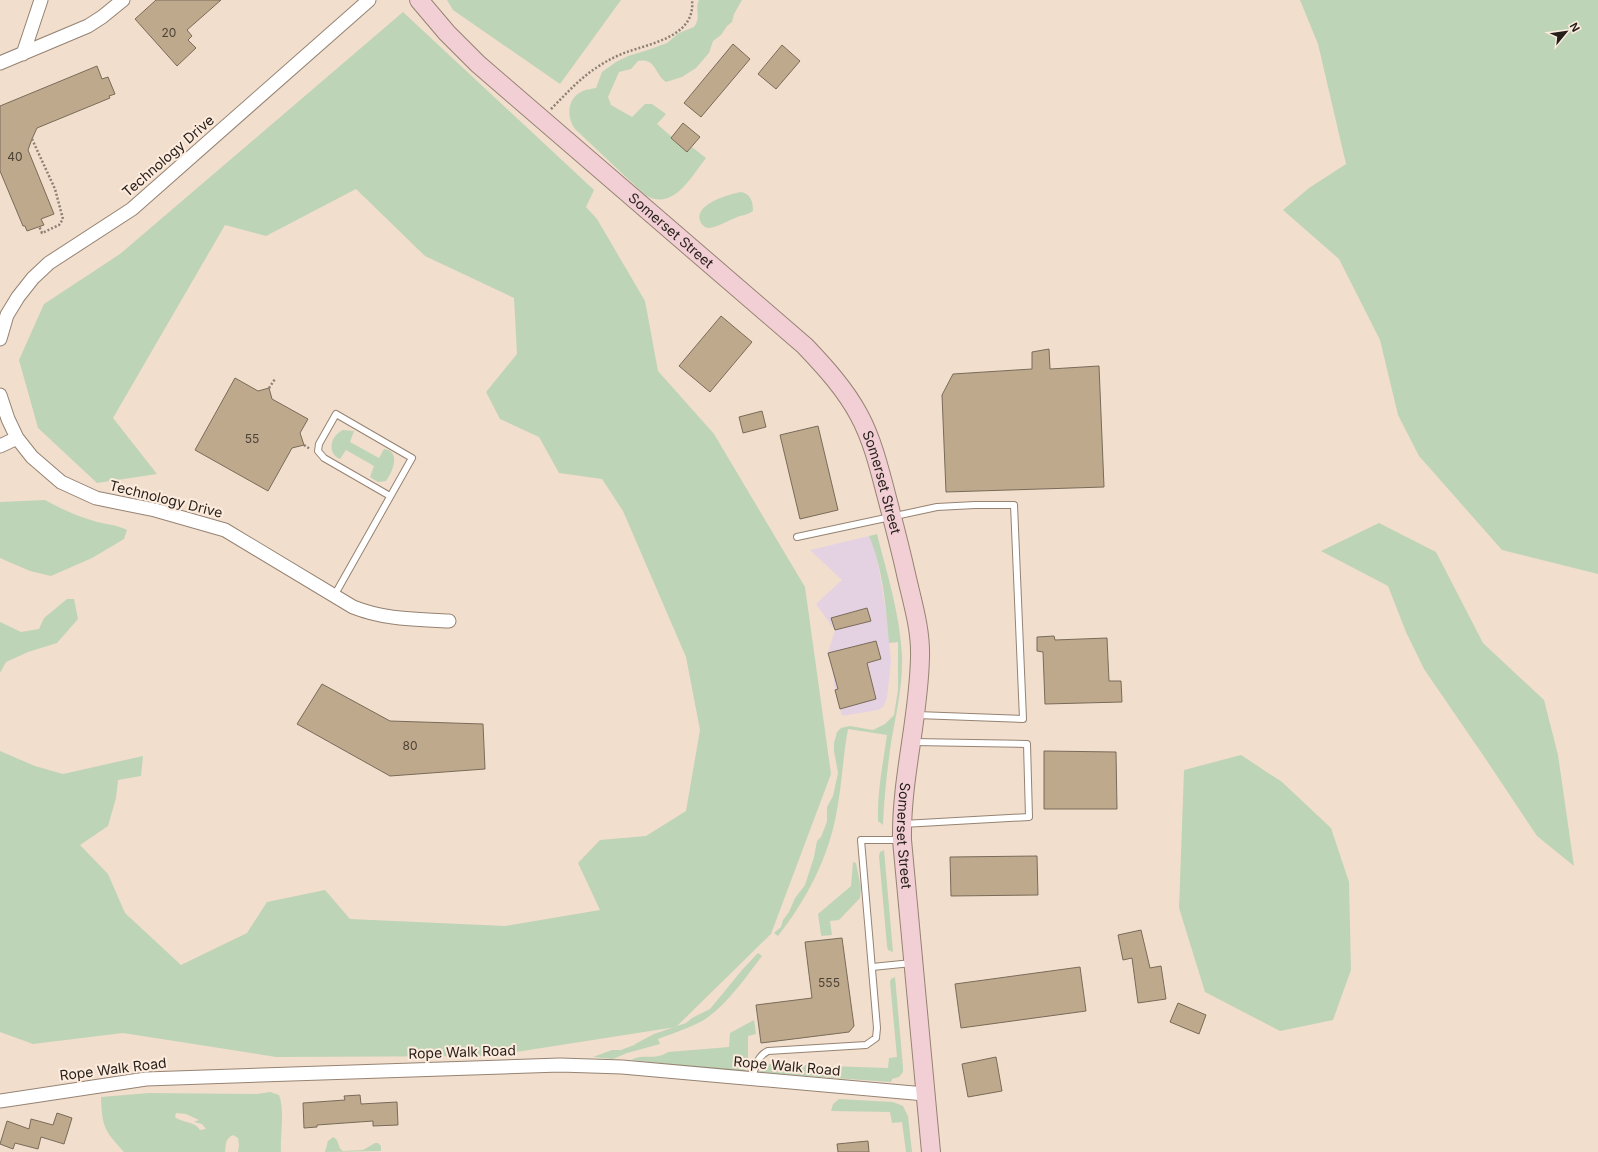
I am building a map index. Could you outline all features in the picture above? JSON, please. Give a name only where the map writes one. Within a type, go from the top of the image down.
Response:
[{"type":"main road","name":"Somerset Street","points":[[419,0],[447,33],[478,64],[541,120],[805,346],[841,386],[860,416],[877,461],[892,517],[918,628],[920,662],[915,715],[904,789],[902,832],[912,963],[931,1152]]},
{"type":"street","points":[[23,54],[41,0]]},
{"type":"street","points":[[0,63],[88,26],[123,0]]},
{"type":"street","name":"Technology Drive","points":[[0,339],[8,315],[18,297],[33,278],[49,264],[132,209],[369,0]]},
{"type":"street","name":"Technology Drive","points":[[0,395],[8,419],[17,438],[32,457],[48,472],[76,491],[96,498],[155,510],[225,530],[353,607],[380,616],[449,621]]},
{"type":"street","points":[[0,446],[17,438]]},
{"type":"street","name":"Rope Walk Road","points":[[0,1101],[146,1079],[560,1065],[614,1066],[925,1094]]},
{"type":"lane","points":[[334,596],[412,458],[336,414],[318,447],[318,451],[321,455],[390,496]]},
{"type":"lane","points":[[797,537],[937,507],[975,504],[1014,505],[1023,719],[915,715]]},
{"type":"lane","points":[[752,1078],[759,1058],[761,1055],[768,1052],[862,1045],[874,1041],[876,1038],[877,1028],[861,840],[902,832],[1028,817],[1027,744],[911,742]]},
{"type":"lane","points":[[872,967],[912,963]]},
{"type":"path","points":[[541,120],[572,87],[596,68],[627,52],[665,39],[680,29],[692,15],[692,0]]},
{"type":"path","points":[[32,139],[55,189],[63,220],[59,225],[42,233],[39,226]]},
{"type":"path","points":[[269,388],[275,379]]},
{"type":"shaded area","points":[[869,536],[876,551],[886,612],[891,661],[887,698],[883,707],[878,710],[842,716],[828,653],[835,630],[816,604],[842,580],[810,550]]},
{"type":"green space","points":[[447,0],[621,0],[560,84],[453,10]]},
{"type":"green space","points":[[699,0],[742,0],[734,14],[732,22],[727,26],[721,35],[713,41],[709,53],[696,68],[682,77],[666,82],[662,79],[652,64],[644,60],[638,61],[631,69],[619,72],[608,97],[611,105],[632,117],[645,104],[652,104],[666,114],[657,124],[672,137],[671,138],[687,152],[692,147],[706,158],[687,183],[673,196],[664,199],[655,199],[645,195],[575,129],[569,113],[571,103],[578,94],[585,90],[596,88],[602,72],[616,62],[628,56],[667,43],[679,33],[694,27],[698,16],[697,7]]},
{"type":"green space","points":[[1300,0],[1598,0],[1598,574],[1502,550],[1419,456],[1398,415],[1380,340],[1339,259],[1283,210],[1309,188],[1346,164],[1318,44]]},
{"type":"green space","points":[[403,12],[594,190],[586,207],[597,219],[645,301],[658,371],[714,434],[805,587],[831,774],[771,934],[676,1027],[490,1056],[276,1057],[123,1033],[33,1044],[0,1032],[0,751],[35,766],[63,774],[143,756],[141,776],[118,780],[116,798],[108,826],[80,845],[108,874],[125,913],[181,965],[247,933],[267,902],[325,890],[350,919],[505,926],[600,910],[578,863],[600,840],[646,836],[686,811],[700,730],[686,657],[623,511],[602,479],[559,473],[539,437],[500,419],[486,392],[517,354],[514,298],[425,256],[356,189],[266,236],[225,225],[113,418],[157,474],[97,483],[38,428],[19,360],[44,304],[120,254]]},
{"type":"green space","points":[[741,192],[751,199],[753,211],[709,228],[705,227],[701,223],[699,217],[701,211],[706,206],[720,198]]},
{"type":"green space","points":[[343,430],[354,431],[350,442],[379,458],[384,449],[393,454],[393,468],[386,481],[378,482],[370,477],[374,466],[346,450],[340,459],[333,453],[333,440],[339,432]]},
{"type":"green space","points":[[45,500],[81,517],[127,530],[124,539],[92,558],[51,576],[30,571],[0,558],[0,502]]},
{"type":"green space","points":[[1379,523],[1436,552],[1483,643],[1544,700],[1558,755],[1574,866],[1537,836],[1424,669],[1406,632],[1388,586],[1321,551]]},
{"type":"green space","points":[[877,534],[896,609],[902,656],[900,689],[888,764],[883,825],[878,821],[878,799],[887,735],[848,729],[837,810],[828,844],[815,877],[807,892],[789,922],[778,936],[774,933],[781,927],[783,920],[789,912],[795,898],[805,885],[814,857],[817,841],[821,837],[827,821],[827,807],[833,796],[838,773],[834,751],[834,743],[837,732],[841,728],[850,726],[873,730],[885,724],[894,715],[898,690],[898,642],[889,643],[881,574],[869,536]]},
{"type":"green space","points":[[67,599],[74,599],[78,619],[57,643],[28,652],[6,662],[0,673],[0,622],[21,632],[39,629],[44,618]]},
{"type":"green space","points":[[1241,755],[1282,782],[1331,828],[1349,882],[1351,970],[1333,1020],[1280,1031],[1205,992],[1179,908],[1184,770]]},
{"type":"green space","points":[[884,850],[893,952],[888,950],[887,946],[879,856],[880,852]]},
{"type":"green space","points":[[853,862],[856,863],[861,888],[860,898],[839,920],[830,921],[832,935],[822,936],[818,914],[851,886]]},
{"type":"green space","points":[[758,953],[762,956],[736,990],[713,1014],[704,1020],[658,1039],[660,1044],[627,1053],[613,1059],[593,1057],[612,1050],[621,1050],[634,1045],[654,1034],[686,1023],[692,1018],[710,1009]]},
{"type":"green space","points":[[895,977],[903,1067],[903,1072],[899,1077],[892,1079],[891,1082],[761,1073],[764,1067],[770,1064],[888,1068],[889,1058],[897,1057],[890,982],[891,979]]},
{"type":"green space","points":[[754,1020],[756,1034],[748,1036],[748,1064],[744,1072],[631,1060],[640,1057],[663,1055],[668,1052],[729,1047],[730,1033]]},
{"type":"green space","points":[[270,1092],[279,1095],[282,1108],[281,1152],[238,1152],[238,1138],[233,1135],[227,1140],[225,1152],[124,1152],[108,1133],[103,1122],[101,1097],[149,1093],[257,1094]],"holes":[[[176,1113],[186,1114],[199,1120],[194,1122],[202,1124],[206,1129],[200,1130],[195,1125],[175,1117]]]},
{"type":"green space","points":[[839,1099],[893,1102],[903,1106],[908,1116],[912,1152],[906,1152],[902,1122],[892,1123],[890,1112],[831,1111],[833,1104]]},
{"type":"green space","points":[[333,1137],[337,1140],[341,1150],[343,1151],[363,1150],[375,1143],[378,1143],[381,1146],[381,1151],[325,1152],[328,1141]]},
{"type":"building","points":[[156,0],[221,0],[187,30],[192,36],[188,40],[196,48],[177,66],[135,19]]},
{"type":"building","points":[[733,44],[750,59],[701,117],[684,103]]},
{"type":"building","points":[[782,45],[800,61],[776,89],[758,74]]},
{"type":"building","points":[[97,66],[102,79],[108,77],[115,94],[109,96],[110,98],[37,128],[32,139],[28,150],[54,214],[41,219],[44,225],[27,231],[25,226],[23,226],[0,171],[0,106]]},
{"type":"building","points":[[683,123],[700,137],[687,152],[671,138]]},
{"type":"building","points":[[721,316],[752,342],[710,392],[679,366]]},
{"type":"building","points":[[1049,349],[1050,369],[1099,366],[1104,487],[946,492],[942,395],[953,374],[1032,369],[1032,352]]},
{"type":"building","points":[[235,378],[258,391],[269,388],[272,399],[308,419],[300,433],[304,445],[292,448],[268,491],[195,450]]},
{"type":"building","points":[[762,411],[766,427],[743,433],[739,417]]},
{"type":"building","points":[[818,426],[838,510],[800,519],[780,435]]},
{"type":"building","points":[[867,608],[871,621],[835,630],[831,618]]},
{"type":"building","points":[[1054,636],[1055,640],[1107,638],[1109,681],[1121,681],[1122,702],[1045,704],[1043,652],[1037,651],[1037,637]]},
{"type":"building","points":[[876,641],[881,659],[867,663],[876,699],[840,709],[835,690],[838,689],[828,653]]},
{"type":"building","points":[[322,684],[390,721],[483,724],[485,769],[390,776],[297,724]]},
{"type":"building","points":[[1044,751],[1116,752],[1117,809],[1044,809]]},
{"type":"building","points":[[1037,856],[1038,895],[951,896],[950,857]]},
{"type":"building","points":[[1141,930],[1150,968],[1161,966],[1166,999],[1138,1003],[1132,958],[1123,960],[1118,935]]},
{"type":"building","points":[[842,938],[854,1026],[849,1032],[761,1043],[756,1005],[812,998],[805,942]]},
{"type":"building","points":[[1080,967],[1086,1011],[961,1028],[955,984]]},
{"type":"building","points":[[1178,1003],[1206,1015],[1199,1034],[1170,1022]]},
{"type":"building","points":[[996,1057],[1002,1091],[968,1097],[962,1064]]},
{"type":"building","points":[[360,1095],[361,1104],[397,1102],[398,1125],[373,1126],[373,1121],[317,1125],[317,1127],[304,1128],[303,1103],[345,1100],[344,1096]]},
{"type":"building","points":[[57,1113],[72,1118],[64,1144],[41,1137],[38,1149],[15,1143],[13,1149],[0,1144],[7,1121],[29,1129],[31,1119],[53,1125]]},
{"type":"building","points":[[868,1141],[869,1152],[838,1152],[837,1144]]}]
